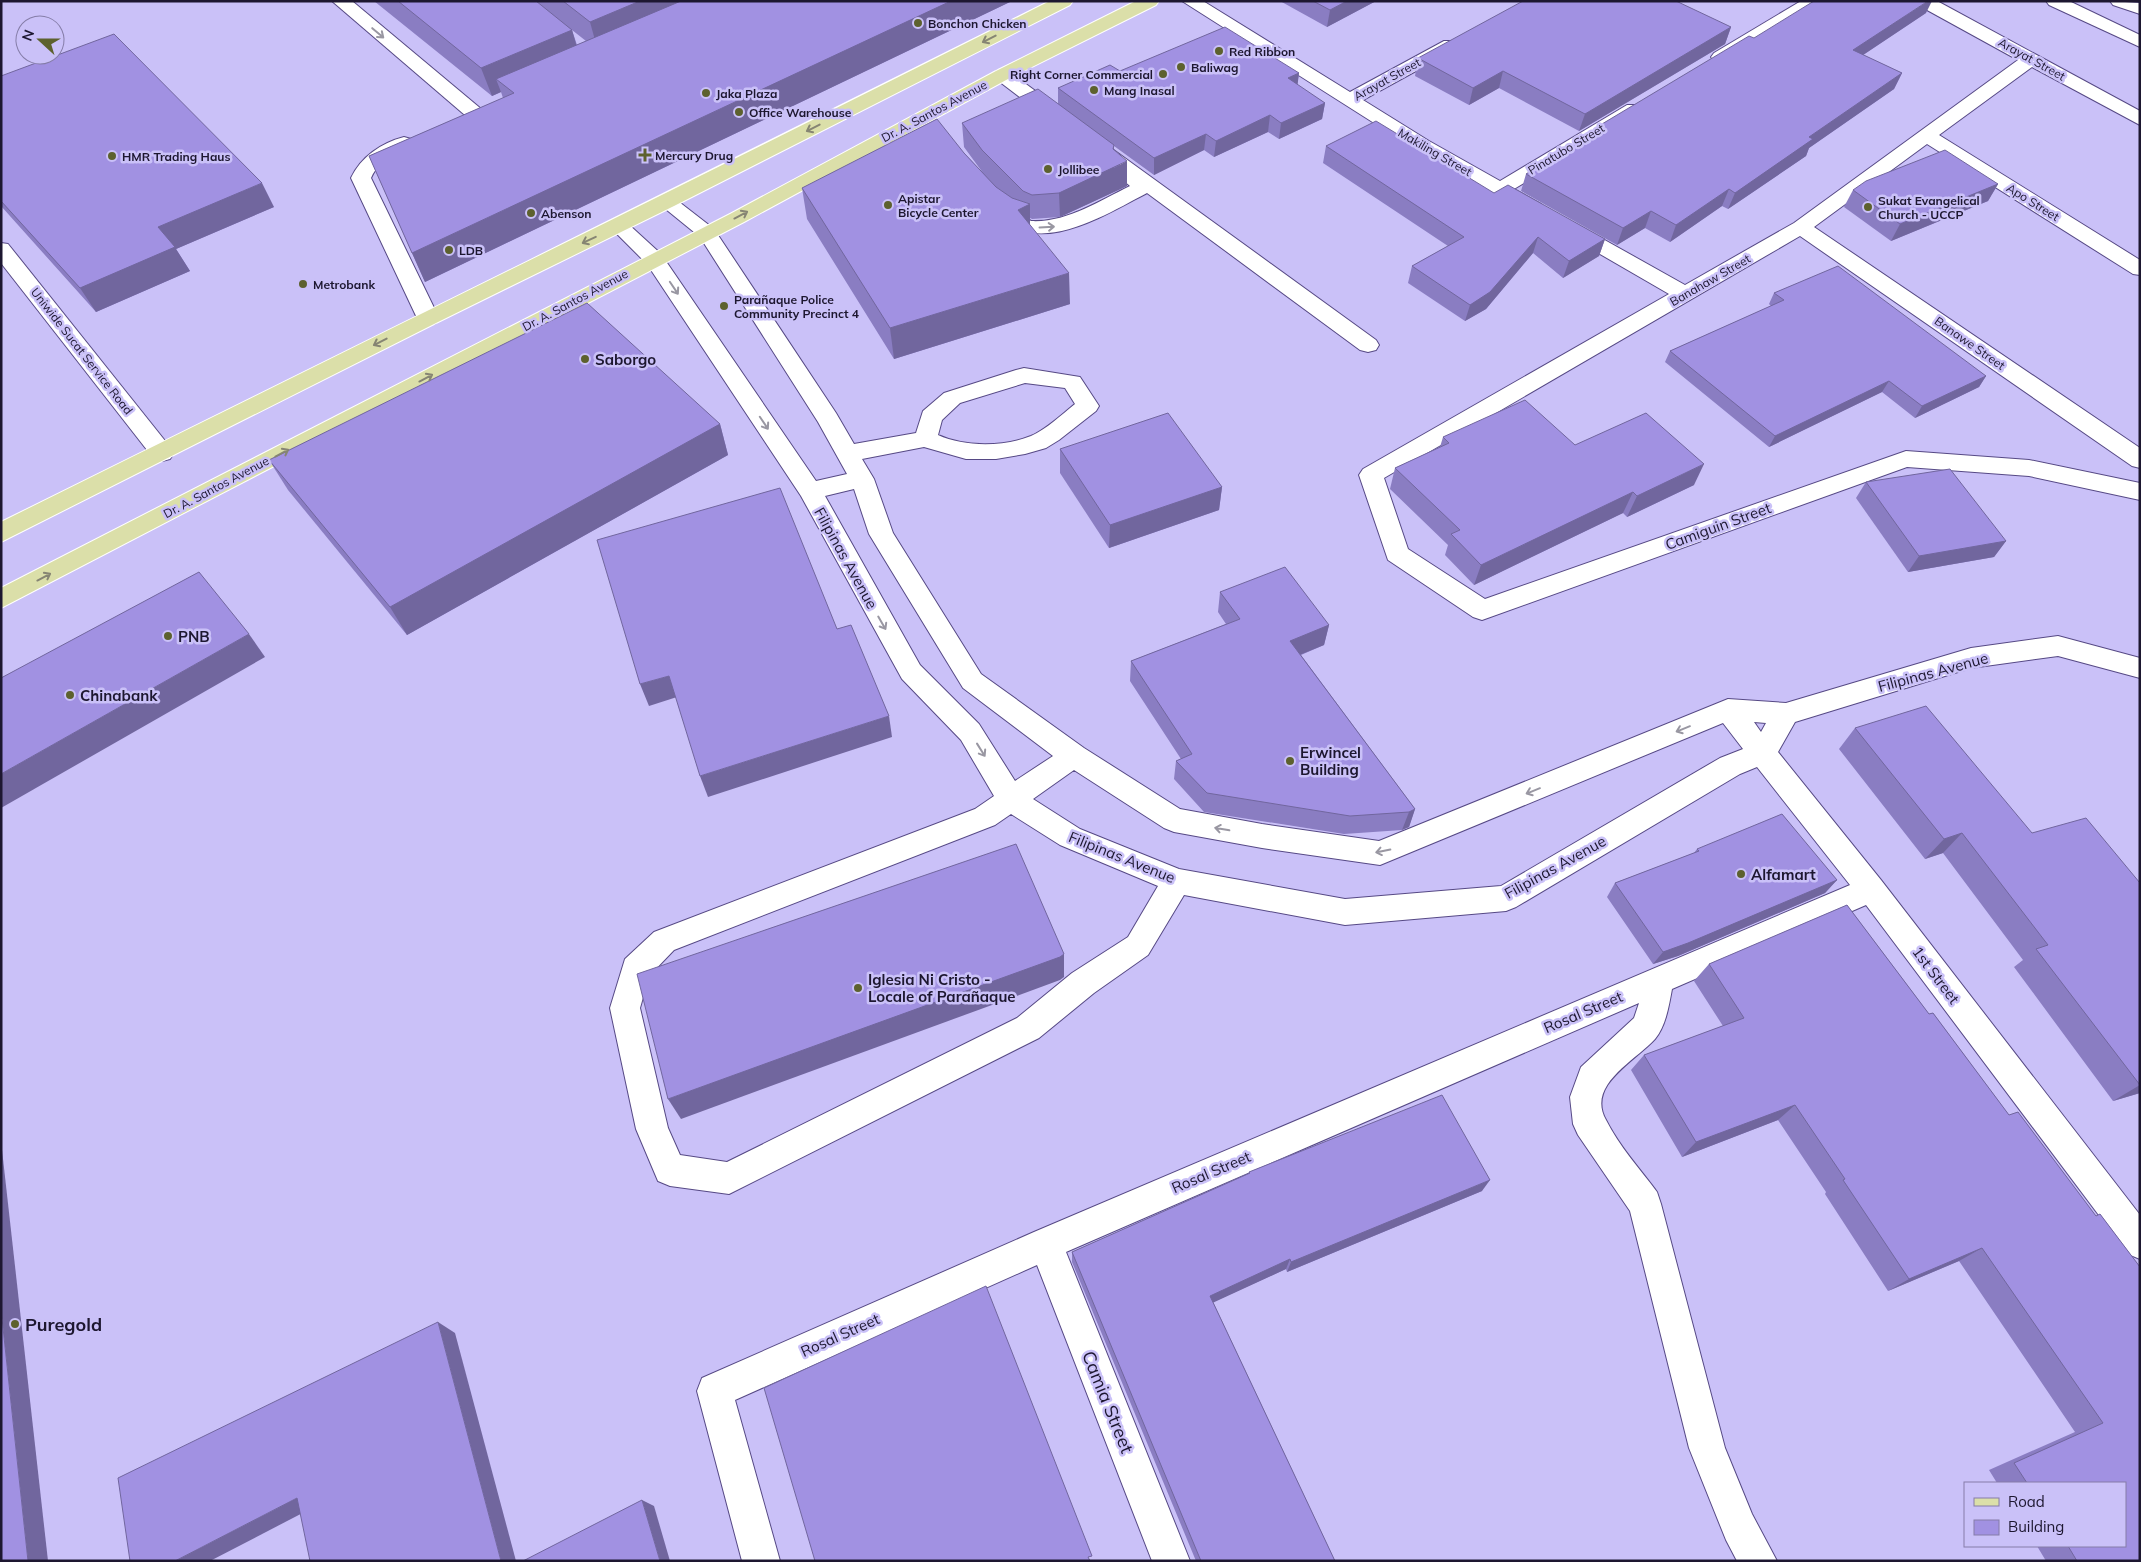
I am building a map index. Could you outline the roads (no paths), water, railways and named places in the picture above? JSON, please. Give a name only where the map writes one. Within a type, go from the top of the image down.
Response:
[{"type":"main road","points":[[1,533],[428,318],[668,202],[1064,1]]},
{"type":"main road","name":"Dr. A. Santos Avenue","points":[[1,599],[654,259],[933,123],[1002,75],[1150,1]]},
{"type":"street","points":[[341,1],[464,116],[490,105]]},
{"type":"street","name":"Makiling Street","points":[[1191,1],[1422,145],[1685,294]]},
{"type":"street","points":[[1703,67],[1814,1]]},
{"type":"street","name":"Arayat Street","points":[[1924,1],[2140,119]]},
{"type":"street","points":[[2055,1],[2140,42]]},
{"type":"street","points":[[2119,1],[2140,10]]},
{"type":"street","name":"Arayat Street","points":[[1349,100],[1461,39]]},
{"type":"street","name":"Banahaw Street","points":[[1371,476],[1801,227],[2031,59]]},
{"type":"street","points":[[988,193],[1016,222],[1029,228],[1053,227],[1140,189],[1142,186],[1002,75]]},
{"type":"street","name":"Pinatubo Street","points":[[1500,189],[1652,98]]},
{"type":"street","points":[[422,135],[388,150],[365,166],[361,178],[428,318]]},
{"type":"street","points":[[1078,135],[1368,345]]},
{"type":"street","name":"Apo Street","points":[[1926,135],[2140,269]]},
{"type":"street","name":"Filipinas Avenue","points":[[668,202],[707,232],[849,453],[862,479],[882,534],[972,681],[1074,756],[1174,820],[1262,836],[1380,853],[1728,710],[1786,714],[1971,658],[2058,646],[2140,668]]},
{"type":"street","name":"Filipinas Avenue","points":[[619,226],[654,259],[810,491],[841,545],[865,593],[912,672],[970,732],[1012,800],[1070,837],[1177,880],[1345,912],[1506,898],[1730,766],[1763,753]]},
{"type":"street","name":"Banawe Street","points":[[1801,227],[2140,460]]},
{"type":"street","name":"Uniwide Sucat Service Road","points":[[1,249],[162,452]]},
{"type":"street","points":[[849,453],[926,439],[936,445],[989,453],[1039,441],[1088,406],[1072,382],[1024,375],[952,398],[931,418],[926,439]]},
{"type":"street","name":"Camiguin Street","points":[[1371,476],[1397,554],[1482,610],[1906,459],[2029,468],[2140,492]]},
{"type":"street","points":[[810,491],[862,479]]},
{"type":"street","points":[[841,545],[882,534]]},
{"type":"street","name":"1st Street","points":[[1728,710],[1871,889],[2140,1242]]},
{"type":"street","points":[[1763,753],[1786,714]]},
{"type":"street","points":[[1074,756],[985,817],[664,941],[636,969],[625,1008],[652,1129],[670,1170],[729,1178],[1028,1028],[1083,983],[1138,946],[1177,880]]},
{"type":"street","name":"Rosal Street","points":[[761,1561],[716,1391],[1046,1244],[1871,889]]},
{"type":"street","points":[[1658,980],[1653,1010],[1645,1028],[1592,1077],[1586,1097],[1589,1124],[1645,1204],[1707,1448],[1739,1527],[1758,1561]]},
{"type":"street","name":"Camia Street","points":[[1046,1244],[1171,1561]]},
{"type":"place","name":"Bonchon Chicken","points":[[918,23]]},
{"type":"place","name":"Red Ribbon","points":[[1219,51]]},
{"type":"place","name":"Baliwag","points":[[1181,67]]},
{"type":"place","name":"Right Corner Commercial","points":[[1163,74]]},
{"type":"place","name":"Mang Inasal","points":[[1094,90]]},
{"type":"place","name":"Jaka Plaza","points":[[706,93]]},
{"type":"place","name":"Office Warehouse","points":[[739,112]]},
{"type":"place","name":"Mercury Drug","points":[[645,155]]},
{"type":"place","name":"HMR Trading Haus","points":[[112,156]]},
{"type":"place","name":"Jollibee","points":[[1048,169]]},
{"type":"place","name":"Apistar Bicycle Center","points":[[888,205]]},
{"type":"place","name":"Sukat Evangelical Church - UCCP","points":[[1868,207]]},
{"type":"place","name":"Abenson","points":[[531,213]]},
{"type":"place","name":"LDB","points":[[449,250]]},
{"type":"place","name":"Metrobank","points":[[303,284]]},
{"type":"place","name":"Parañaque Police Community Precinct 4","points":[[724,306]]},
{"type":"place","name":"Saborgo","points":[[585,359]]},
{"type":"place","name":"PNB","points":[[168,636]]},
{"type":"place","name":"Chinabank","points":[[70,695]]},
{"type":"place","name":"Erwincel Building","points":[[1290,761]]},
{"type":"place","name":"Alfamart","points":[[1741,874]]},
{"type":"place","name":"Iglesia Ni Cristo - Locale of Parañaque","points":[[858,988]]},
{"type":"place","name":"Puregold","points":[[15,1324]]}]
